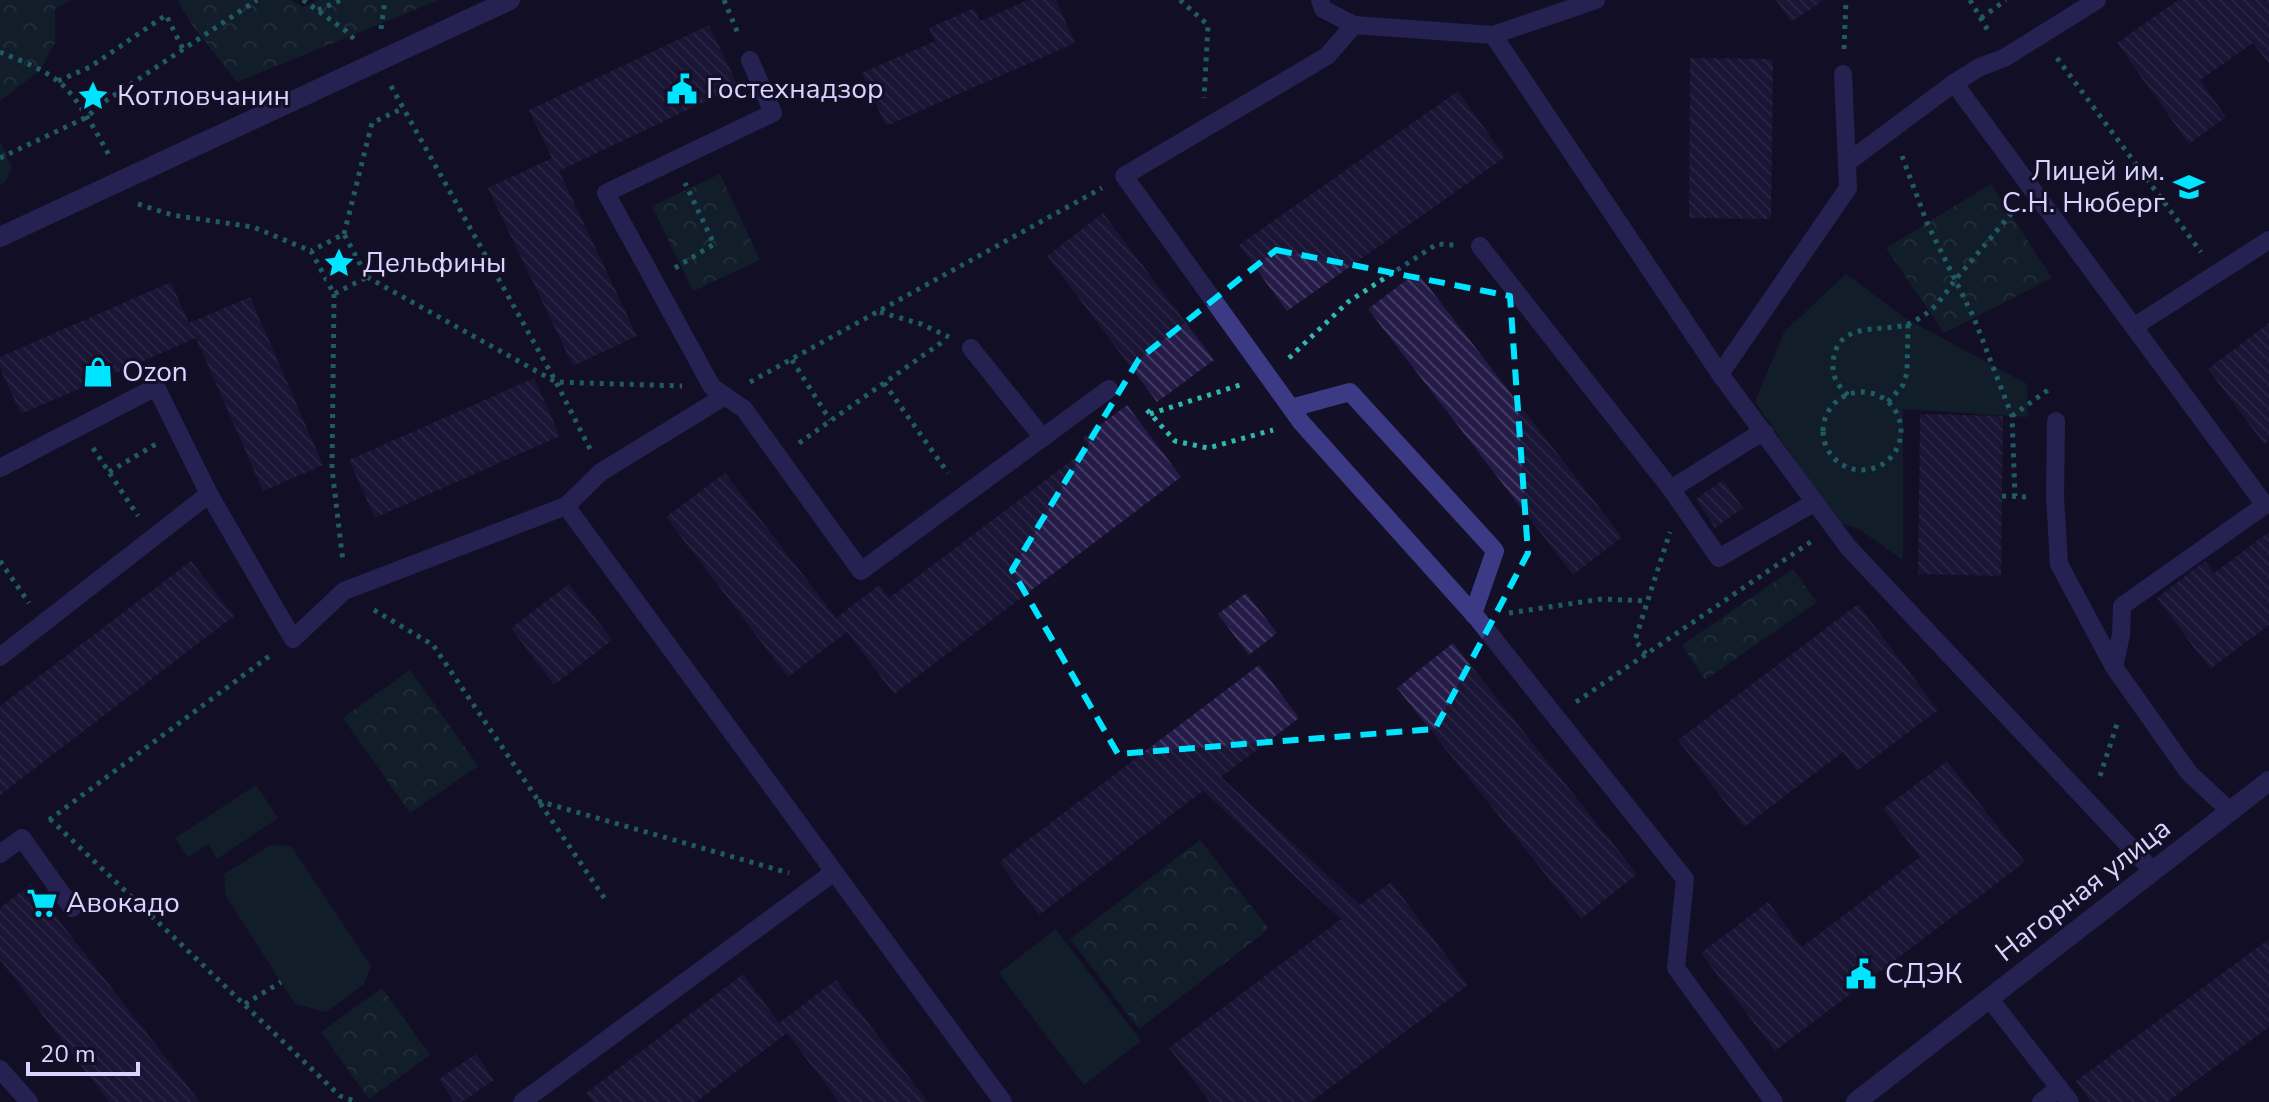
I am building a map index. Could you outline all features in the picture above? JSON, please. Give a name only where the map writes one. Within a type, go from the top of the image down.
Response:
[{"type":"street","points":[[0,237],[510,0]]},
{"type":"street","name":"Нагорная улица","points":[[1856,1102],[2269,781]]},
{"type":"lane","points":[[1320,0],[1323,9],[1354,25],[1493,35],[1596,0]]},
{"type":"lane","points":[[1848,162],[1954,83],[1980,67],[2004,58],[2097,0]]},
{"type":"lane","points":[[1354,25],[1327,56],[1124,176],[1296,415],[1475,616],[1685,879],[1676,968],[1774,1102]]},
{"type":"lane","points":[[1493,35],[1720,374],[1848,547],[2153,871]]},
{"type":"lane","points":[[750,60],[773,113],[606,193],[726,390],[744,409],[861,571],[1109,389]]},
{"type":"lane","points":[[1720,374],[1848,188],[1843,74]]},
{"type":"lane","points":[[1954,83],[2265,505],[2122,606],[2121,635],[2114,667]]},
{"type":"lane","points":[[2135,326],[2269,240]]},
{"type":"lane","points":[[1480,246],[1676,495],[1719,558],[1815,502]]},
{"type":"lane","points":[[971,348],[1043,438]]},
{"type":"lane","points":[[0,468],[156,387],[209,494],[293,639],[344,591],[566,506],[601,472],[726,390]]},
{"type":"lane","points":[[1296,415],[1350,392],[1490,545],[1495,551],[1475,616]]},
{"type":"lane","points":[[2056,421],[2055,497],[2059,564],[2114,667],[2189,773],[2230,811]]},
{"type":"lane","points":[[1676,495],[1754,437],[1765,433]]},
{"type":"lane","points":[[0,657],[209,494]]},
{"type":"lane","points":[[566,506],[828,877],[1003,1102]]},
{"type":"lane","points":[[0,854],[22,838],[72,908]]},
{"type":"lane","points":[[522,1102],[828,877]]},
{"type":"lane","points":[[1989,998],[2064,1095],[2041,1102]]},
{"type":"lane","points":[[0,1069],[29,1102]]},
{"type":"path","points":[[0,158],[87,117],[101,104],[257,0]]},
{"type":"path","points":[[317,10],[341,0]]},
{"type":"path","points":[[724,0],[750,60]]},
{"type":"path","points":[[1180,0],[1208,25],[1205,72]]},
{"type":"path","points":[[1843,74],[1846,0]]},
{"type":"path","points":[[1970,0],[2004,58]]},
{"type":"path","points":[[1981,18],[2002,1]]},
{"type":"path","points":[[58,81],[90,67],[166,15],[183,49]]},
{"type":"path","points":[[2040,35],[2217,273]]},
{"type":"path","points":[[0,52],[58,81],[87,117],[135,203],[172,215],[253,227],[311,251],[334,294],[332,469],[343,562]]},
{"type":"path","points":[[601,472],[556,382],[403,108],[372,123],[344,234],[367,277],[556,382],[726,390],[792,360],[1124,176]]},
{"type":"path","points":[[1892,129],[1927,223],[1974,318],[2012,416],[2015,496]]},
{"type":"path","points":[[680,265],[714,244],[688,189]]},
{"type":"path","points":[[1848,395],[1834,377],[1835,353],[1840,343],[1860,329],[1908,324],[1929,312],[2011,214]]},
{"type":"path","points":[[311,251],[344,234]]},
{"type":"path","points":[[1296,415],[1208,448],[1175,441],[1149,412],[1268,377],[1348,302],[1437,244],[1480,246]]},
{"type":"path","points":[[334,294],[367,277]]},
{"type":"path","points":[[796,445],[949,337],[921,324],[878,312]]},
{"type":"path","points":[[1888,402],[1903,385],[1907,373],[1908,324]]},
{"type":"path","points":[[792,360],[830,420]]},
{"type":"path","points":[[884,383],[951,477]]},
{"type":"path","points":[[1869,393],[1888,402],[1897,412],[1901,439],[1887,462],[1862,470],[1837,462],[1828,451],[1824,439],[1828,412],[1836,402],[1848,395],[1869,393]]},
{"type":"path","points":[[79,427],[153,538]]},
{"type":"path","points":[[109,472],[157,443],[161,432]]},
{"type":"path","points":[[1646,654],[1635,640],[1676,495]]},
{"type":"path","points":[[1555,717],[1833,527]]},
{"type":"path","points":[[0,561],[43,623]]},
{"type":"path","points":[[344,591],[433,645],[605,899]]},
{"type":"path","points":[[1475,616],[1602,599],[1647,601]]},
{"type":"path","points":[[22,838],[293,639]]},
{"type":"path","points":[[2100,777],[2118,723]]},
{"type":"path","points":[[538,801],[828,877]]},
{"type":"path","points":[[50,819],[340,1096],[358,1102]]},
{"type":"path","points":[[245,1004],[281,982]]},
{"type":"highlighted area","points":[[1276,250],[1510,296],[1528,553],[1435,729],[1118,754],[1012,570],[1139,359]]},
{"type":"green space","points":[[0,0],[70,0],[55,9],[55,43],[40,70],[0,101]]},
{"type":"green space","points":[[177,0],[290,0],[303,7],[318,0],[439,0],[237,82],[192,25]]},
{"type":"green space","points":[[0,141],[12,168],[5,182],[0,184]]},
{"type":"green space","points":[[720,174],[760,260],[693,291],[652,206]]},
{"type":"green space","points":[[1991,184],[2052,278],[1944,333],[1886,248]]},
{"type":"green space","points":[[1846,274],[1905,318],[2027,384],[2028,417],[1903,409],[1903,560],[1859,529],[1838,522],[1755,402],[1784,332]]},
{"type":"green space","points":[[1793,569],[1817,602],[1705,680],[1682,645]]},
{"type":"green space","points":[[410,670],[478,766],[410,813],[343,718]]},
{"type":"green space","points":[[256,785],[278,818],[217,859],[208,844],[188,857],[175,838]]},
{"type":"green space","points":[[1200,840],[1269,929],[1139,1029],[1070,939]]},
{"type":"green space","points":[[271,845],[291,846],[371,966],[364,984],[326,1012],[295,1004],[226,896],[224,874]]},
{"type":"green space","points":[[1056,929],[1141,1041],[1084,1085],[999,973]]},
{"type":"green space","points":[[382,988],[430,1055],[369,1099],[321,1032]]},
{"type":"building","points":[[1028,0],[1056,0],[1075,43],[886,126],[862,73],[935,41],[929,28],[974,8],[980,21]]},
{"type":"building","points":[[1776,0],[1824,0],[1791,22]]},
{"type":"building","points":[[2178,0],[2269,0],[2269,64],[2253,43],[2200,80],[2226,117],[2189,144],[2117,43]]},
{"type":"building","points":[[709,25],[738,86],[559,171],[637,336],[573,366],[488,188],[552,158],[529,110]]},
{"type":"building","points":[[1690,58],[1773,59],[1771,219],[1689,218]]},
{"type":"building","points":[[1458,91],[1505,157],[1287,311],[1239,245]]},
{"type":"building","points":[[1103,213],[1214,360],[1157,402],[1047,256]]},
{"type":"building","points":[[1417,272],[1622,537],[1573,575],[1368,309]]},
{"type":"building","points":[[171,282],[189,323],[250,297],[323,465],[263,491],[196,338],[21,414],[0,368],[0,357]]},
{"type":"building","points":[[2269,323],[2269,441],[2264,444],[2208,369]]},
{"type":"building","points":[[534,378],[560,436],[375,518],[349,460]]},
{"type":"building","points":[[1127,405],[1181,477],[894,694],[847,632],[788,677],[666,517],[725,473],[836,618],[879,585],[889,598],[1089,447],[1083,438]]},
{"type":"building","points":[[1920,414],[2003,416],[2001,576],[1918,574]]},
{"type":"building","points":[[1723,480],[1743,508],[1715,528],[1696,499]]},
{"type":"building","points":[[2269,532],[2269,625],[2210,669],[2157,598],[2205,561],[2214,573]]},
{"type":"building","points":[[191,561],[234,616],[0,795],[0,706]]},
{"type":"building","points":[[569,584],[612,640],[554,685],[511,628]]},
{"type":"building","points":[[1246,593],[1277,633],[1249,655],[1218,614]]},
{"type":"building","points":[[1858,604],[1938,710],[1857,771],[1843,752],[1744,827],[1678,740]]},
{"type":"building","points":[[1453,643],[1637,874],[1581,919],[1397,688]]},
{"type":"building","points":[[1259,665],[1299,718],[1221,777],[1360,905],[1391,882],[1468,985],[1311,1102],[1210,1102],[1169,1048],[1341,919],[1203,791],[1039,915],[999,862]]},
{"type":"building","points":[[1947,761],[2025,862],[1775,1051],[1701,953],[1768,902],[1802,947],[1920,857],[1883,809]]},
{"type":"building","points":[[31,884],[200,1102],[109,1102],[0,960],[0,908]]},
{"type":"building","points":[[2269,939],[2269,1027],[2167,1102],[2091,1102],[2076,1081]]},
{"type":"building","points":[[743,974],[779,1023],[836,980],[928,1102],[839,1102],[787,1033],[696,1102],[593,1102],[586,1093]]},
{"type":"building","points":[[476,1054],[494,1080],[462,1102],[454,1102],[439,1079]]},
{"type":"place","name":"Гостехнадзор","points":[[682,89]]},
{"type":"place","name":"Котловчанин","points":[[93,96]]},
{"type":"place","name":"Лицей им. С.Н. Нюберг","points":[[2189,187]]},
{"type":"place","name":"Дельфины","points":[[339,263]]},
{"type":"place","name":"Ozon","points":[[98,372]]},
{"type":"place","name":"Авокадо","points":[[42,903]]},
{"type":"place","name":"СДЭК","points":[[1861,974]]}]
